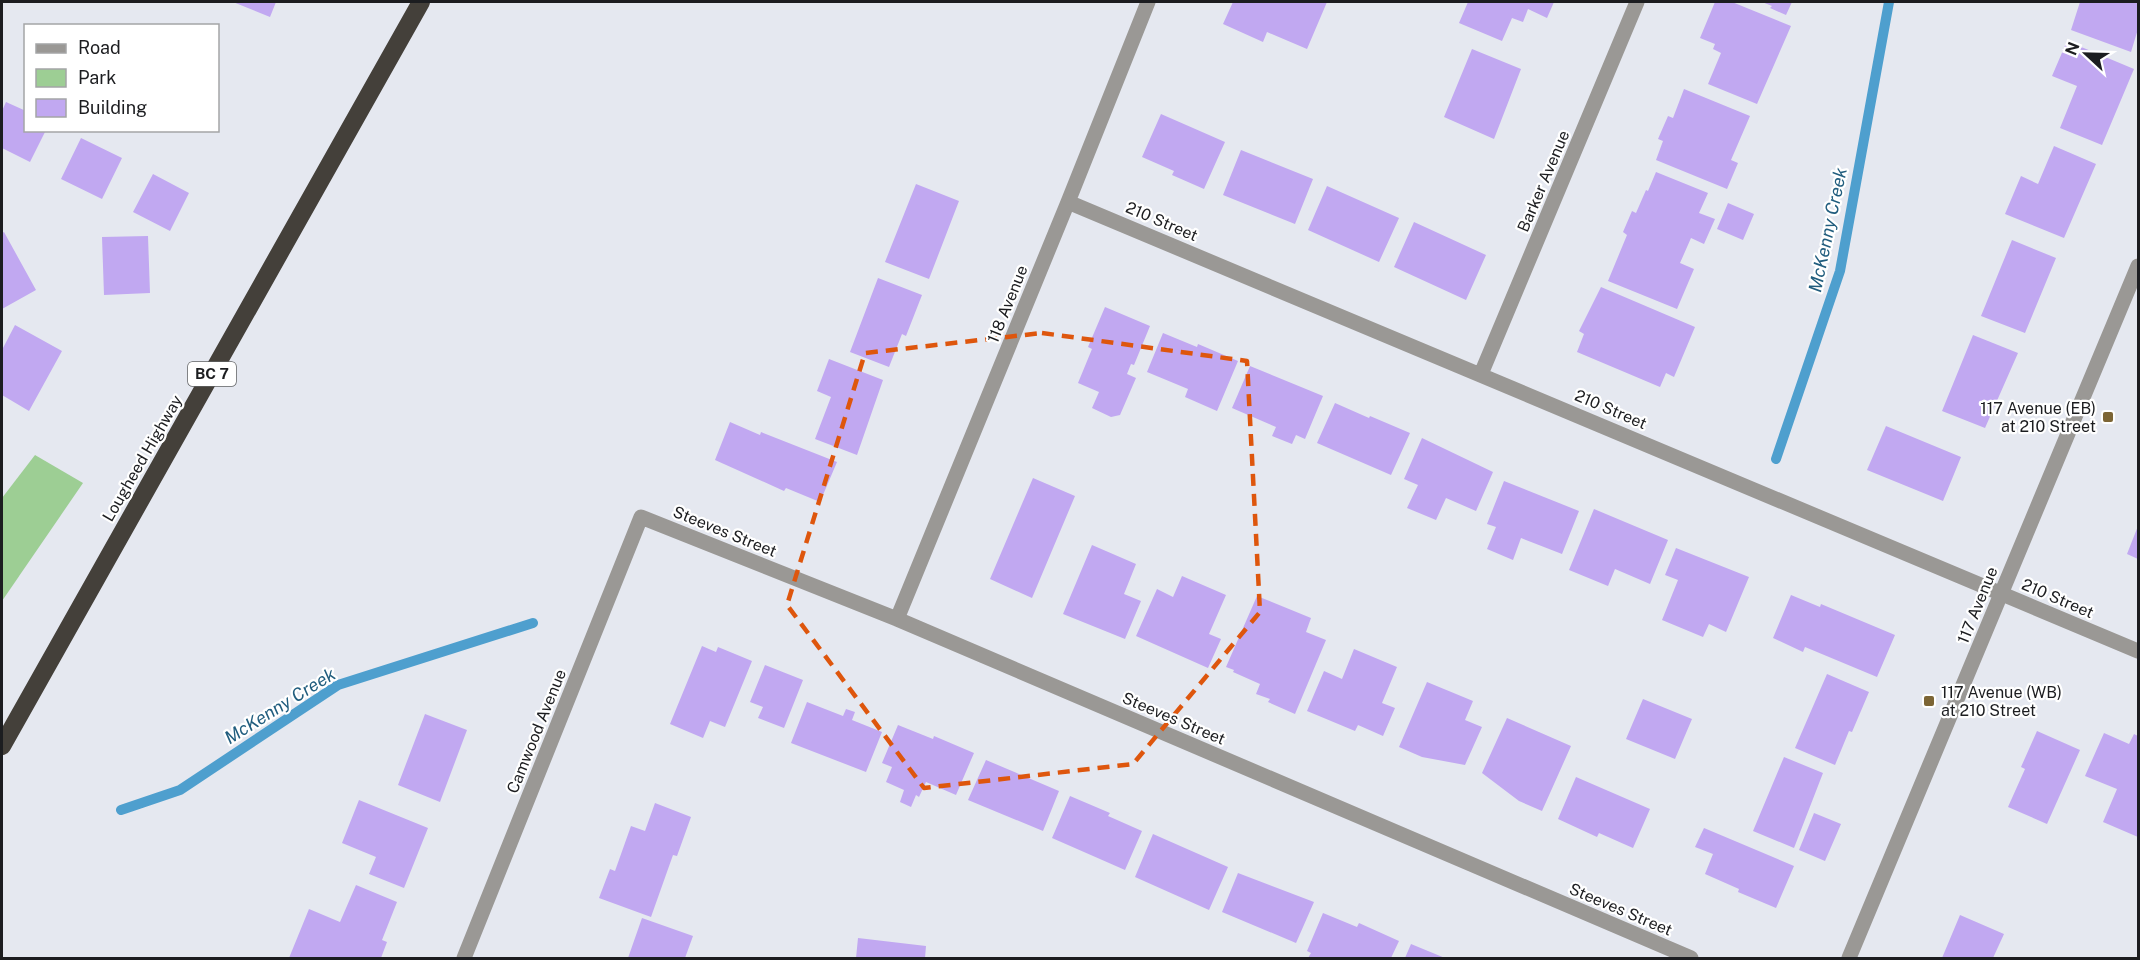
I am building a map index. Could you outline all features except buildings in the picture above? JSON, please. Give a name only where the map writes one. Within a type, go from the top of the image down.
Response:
[{"type":"highway","name":"Lougheed Highway","points":[[2,746],[421,2]]},
{"type":"street","name":"118 Avenue","points":[[897,619],[1148,2]]},
{"type":"street","name":"Barker Avenue","points":[[1481,374],[1637,2]]},
{"type":"street","name":"210 Street","points":[[1068,202],[2139,651]]},
{"type":"street","name":"117 Avenue","points":[[1850,958],[2139,266]]},
{"type":"street","name":"Steeves Street","points":[[642,517],[897,619],[1691,958]]},
{"type":"street","name":"Camwood Avenue","points":[[464,958],[642,517]]},
{"type":"highlighted area","points":[[1042,333],[1247,361],[1260,612],[1133,764],[924,788],[787,605],[865,353]]},
{"type":"green space","points":[[35,455],[83,483],[2,601],[2,498]]},
{"type":"waterway","name":"McKenny Creek","points":[[1776,459],[1840,271],[1889,2]]},
{"type":"waterway","name":"McKenny Creek","points":[[121,810],[180,790],[338,685],[533,623]]},
{"type":"place","name":"117 Avenue (EB) at 210 Street","points":[[2108,417]]},
{"type":"place","name":"117 Avenue (WB) at 210 Street","points":[[1929,701]]}]
